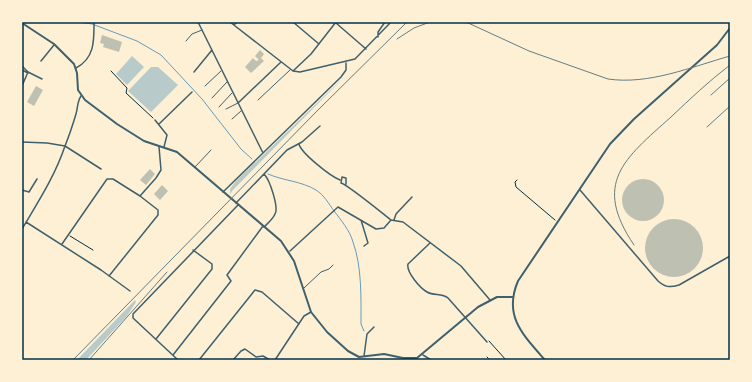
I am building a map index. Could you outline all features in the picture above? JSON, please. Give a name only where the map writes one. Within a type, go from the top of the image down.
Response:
[{"type":"street","points":[[76,68],[91,54],[94,22]]},
{"type":"street","points":[[198,22],[263,153]]},
{"type":"street","points":[[230,22],[292,70],[300,72],[355,59],[391,22]]},
{"type":"street","points":[[234,25],[237,22]]},
{"type":"street","points":[[293,22],[319,44]]},
{"type":"street","points":[[292,70],[319,44],[336,22],[366,49]]},
{"type":"street","points":[[378,37],[378,32],[385,22]]},
{"type":"street","points":[[22,23],[54,44],[70,58],[76,68],[78,90],[81,96],[144,141],[177,152],[194,168],[282,241],[290,251],[311,312],[327,332],[351,354],[359,357],[384,354],[412,360],[423,355],[466,317],[490,300],[497,297],[512,297]]},
{"type":"street","points":[[545,360],[520,329],[514,318],[512,297],[518,281],[599,158],[621,131],[717,45],[730,28]]},
{"type":"street","points":[[41,60],[54,44]]},
{"type":"street","points":[[194,72],[212,50]]},
{"type":"street","points":[[238,103],[281,62]]},
{"type":"street","points":[[223,192],[341,77],[346,70],[346,62]]},
{"type":"street","points":[[22,66],[28,73]]},
{"type":"street","points":[[22,70],[42,79]]},
{"type":"street","points":[[22,86],[28,73]]},
{"type":"street","points":[[159,124],[192,92]]},
{"type":"street","points":[[22,229],[44,194],[65,146],[76,112],[77,102],[81,96]]},
{"type":"street","points":[[155,120],[167,135],[164,147]]},
{"type":"street","points":[[178,360],[133,318],[133,314],[287,150],[299,144],[320,126]]},
{"type":"street","points":[[22,142],[47,143],[65,146],[101,169]]},
{"type":"street","points":[[299,144],[301,150],[318,166],[340,180],[341,183],[346,184],[391,220],[403,222],[460,266],[490,300]]},
{"type":"street","points":[[140,196],[161,170],[160,146]]},
{"type":"street","points":[[173,355],[231,281],[228,275],[264,226],[274,216],[277,210],[269,180],[264,174]]},
{"type":"street","points":[[340,180],[342,177],[346,178],[346,184]]},
{"type":"street","points":[[22,190],[28,192],[37,179]]},
{"type":"street","points":[[62,244],[107,179],[113,179],[140,196],[158,210],[158,215],[109,276]]},
{"type":"street","points":[[579,190],[658,281],[665,287],[671,288],[679,285],[730,256]]},
{"type":"street","points":[[394,220],[396,214],[412,197]]},
{"type":"street","points":[[290,251],[333,210],[341,208],[379,230],[384,228],[391,220]]},
{"type":"street","points":[[361,220],[368,243],[364,246]]},
{"type":"street","points":[[26,222],[62,244],[130,290]]},
{"type":"street","points":[[430,243],[408,264],[408,270],[426,291],[445,296],[466,317],[487,342]]},
{"type":"street","points":[[156,339],[213,266],[193,250]]},
{"type":"street","points":[[199,360],[256,290],[262,292],[299,324]]},
{"type":"street","points":[[275,360],[304,316],[311,312]]},
{"type":"street","points":[[364,356],[367,334],[374,327]]},
{"type":"street","points":[[233,360],[241,350],[245,349],[256,357],[263,356],[270,360]]},
{"type":"street","points":[[423,355],[431,360]]},
{"type":"lane","points":[[186,41],[192,34],[202,29]]},
{"type":"lane","points":[[205,86],[222,70]]},
{"type":"lane","points":[[258,100],[292,70]]},
{"type":"lane","points":[[212,98],[228,82]]},
{"type":"lane","points":[[219,107],[233,92]]},
{"type":"lane","points":[[226,109],[238,103]]},
{"type":"lane","points":[[232,119],[242,111]]},
{"type":"lane","points":[[194,168],[211,150]]},
{"type":"lane","points":[[303,289],[321,272],[329,269],[333,265]]},
{"type":"path","points":[[111,71],[127,88],[126,93],[155,120]]},
{"type":"path","points":[[517,180],[515,182],[516,187],[557,221]]},
{"type":"path","points":[[68,235],[93,250]]},
{"type":"path","points":[[482,336],[494,345],[506,360]]},
{"type":"path","points":[[487,357],[490,360]]},
{"type":"shaded area","points":[[132,56],[144,67],[127,85],[116,74]]},
{"type":"shaded area","points":[[151,67],[158,67],[178,85],[151,112],[128,91]]},
{"type":"shaded area","points":[[345,76],[230,194],[230,189],[236,181]]},
{"type":"shaded area","points":[[135,300],[136,302],[127,316],[86,360],[77,360]]},
{"type":"building","points":[[102,35],[122,42],[119,52],[103,47],[104,44],[100,43]]},
{"type":"building","points":[[260,50],[264,54],[261,58],[264,61],[251,73],[245,67],[253,58],[256,61],[259,60],[255,56]]},
{"type":"building","points":[[36,86],[43,90],[34,106],[27,102]]},
{"type":"building","points":[[150,169],[155,174],[146,185],[140,180]]},
{"type":"building","points":[[639,179],[647,179],[655,182],[661,188],[664,200],[661,212],[655,218],[647,221],[639,221],[631,218],[625,212],[622,204],[622,196],[625,188],[631,182]]},
{"type":"building","points":[[162,185],[168,191],[160,200],[154,194]]},
{"type":"building","points":[[668,219],[680,219],[695,227],[703,242],[703,254],[695,269],[680,277],[668,277],[653,269],[645,254],[645,242],[653,227]]},
{"type":"waterway","points":[[79,22],[92,24],[137,41],[161,55],[202,99],[241,149],[252,159]]},
{"type":"waterway","points":[[268,174],[316,190],[326,200],[348,230],[352,238],[358,262],[361,324],[364,331]]},
{"type":"railway","points":[[73,360],[317,111],[407,22]]},
{"type":"railway","points":[[397,39],[414,28],[430,22]]},
{"type":"railway","points":[[466,22],[529,51],[608,79],[639,79],[670,74],[730,56]]},
{"type":"railway","points":[[634,245],[622,223],[615,205],[615,188],[619,174],[639,146],[700,90],[730,65]]},
{"type":"railway","points":[[711,95],[730,78]]},
{"type":"railway","points":[[707,127],[730,106]]},
{"type":"railway","points":[[89,360],[167,272]]}]
